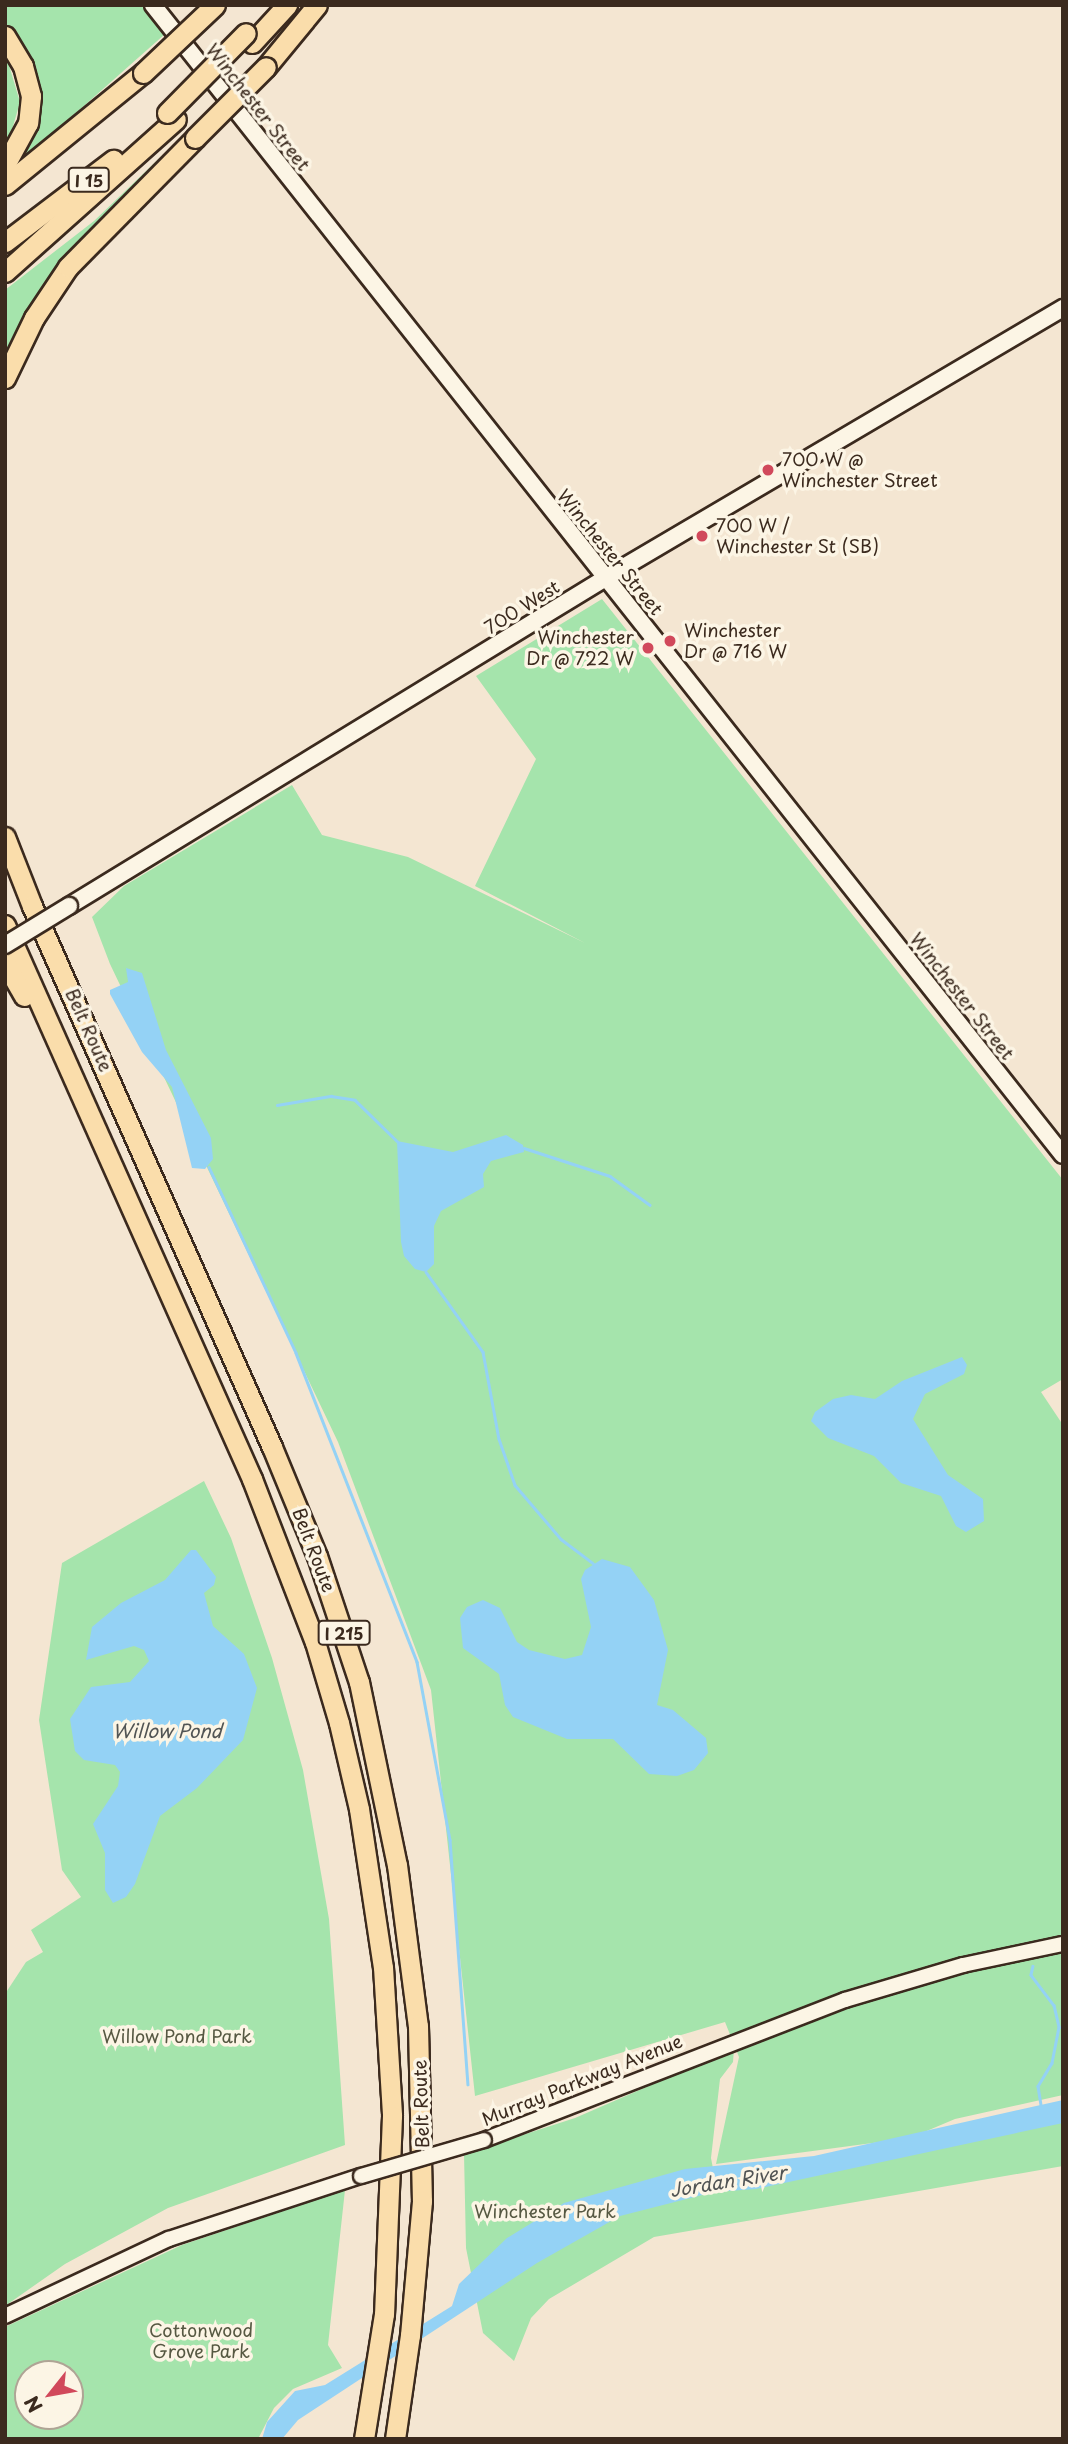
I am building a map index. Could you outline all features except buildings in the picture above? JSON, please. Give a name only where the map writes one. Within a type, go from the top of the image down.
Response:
[{"type":"highway","name":"I 15","points":[[5,185],[143,73],[215,5]]},
{"type":"highway","name":"I 15","points":[[5,242],[172,116],[249,38],[271,5]]},
{"type":"highway","points":[[249,38],[288,5]]},
{"type":"highway","points":[[5,377],[34,318],[68,267],[266,66],[317,5]]},
{"type":"highway","points":[[5,36],[23,66],[31,96],[28,123],[5,165]]},
{"type":"highway","points":[[5,271],[172,116]]},
{"type":"highway","name":"Belt Route","points":[[5,836],[32,906],[272,1447],[317,1556],[359,1682],[397,1865],[418,2026],[422,2201],[413,2312],[395,2439]]},
{"type":"highway","name":"Belt Route","points":[[5,925],[70,1079],[252,1479],[315,1642],[339,1723],[359,1809],[388,2041],[392,2116],[384,2314],[364,2439]]},
{"type":"highway","points":[[5,963],[70,1079]]},
{"type":"main road","name":"Winchester Street","points":[[153,5],[1063,1155]]},
{"type":"main road","name":"700 West","points":[[5,945],[606,578],[1063,308]]},
{"type":"street","name":"Murray Parkway Avenue","points":[[5,2316],[169,2239],[361,2175],[484,2140],[845,2000],[963,1965],[1063,1944]]},
{"type":"green space","points":[[5,5],[141,5],[165,34],[15,167],[33,122],[5,27]]},
{"type":"green space","points":[[5,52],[20,102],[5,154]]},
{"type":"green space","points":[[196,123],[56,268],[5,354],[5,290],[94,221]]},
{"type":"green space","points":[[602,599],[1063,1180],[1063,1379],[1041,1392],[1063,1425],[1063,2095],[955,2119],[910,2138],[716,2164],[739,2057],[725,2022],[475,2096],[431,1690],[338,1442],[110,964],[92,917],[124,886],[292,785],[322,835],[408,857],[585,943],[475,886],[536,759],[476,676]]},
{"type":"green space","name":"Willow Pond Park","points":[[204,1481],[231,1538],[272,1658],[303,1770],[329,1919],[345,2145],[168,2208],[65,2264],[5,2306],[5,1994],[26,1962],[43,1952],[31,1930],[81,1897],[62,1870],[39,1720],[62,1563]]},
{"type":"green space","name":"Winchester Park","points":[[734,2049],[733,2062],[720,2079],[711,2158],[715,2179],[1063,2119],[1063,2166],[654,2237],[549,2299],[531,2318],[514,2361],[483,2333],[466,2248],[464,2154],[575,2118]]},
{"type":"green space","name":"Cottonwood Grove Park","points":[[345,2190],[328,2345],[342,2368],[293,2389],[274,2408],[258,2439],[5,2439],[5,2327],[182,2245]]},
{"type":"water","points":[[126,968],[142,973],[166,1050],[211,1138],[213,1159],[205,1169],[192,1168],[172,1087],[142,1052],[110,994],[110,990],[128,982]]},
{"type":"water","points":[[506,1135],[523,1145],[524,1152],[491,1161],[483,1174],[484,1187],[441,1211],[434,1226],[434,1264],[426,1272],[415,1269],[404,1256],[401,1242],[397,1141],[453,1152]]},
{"type":"water","points":[[962,1357],[967,1365],[964,1374],[925,1394],[913,1419],[948,1475],[983,1499],[984,1521],[966,1532],[956,1526],[941,1496],[901,1483],[874,1456],[828,1438],[811,1421],[815,1412],[833,1399],[851,1395],[875,1399],[902,1381]]},
{"type":"water","name":"Willow Pond","points":[[191,1550],[196,1550],[216,1577],[214,1585],[204,1593],[213,1626],[244,1654],[257,1688],[243,1740],[197,1788],[160,1816],[135,1884],[126,1897],[113,1903],[105,1890],[105,1853],[93,1824],[118,1786],[120,1772],[115,1765],[84,1760],[75,1751],[70,1719],[91,1687],[130,1682],[149,1661],[144,1650],[134,1646],[86,1660],[92,1627],[121,1603],[165,1580]]},
{"type":"water","points":[[602,1559],[630,1567],[654,1600],[668,1650],[657,1705],[673,1710],[706,1738],[708,1753],[694,1770],[677,1776],[649,1774],[613,1739],[567,1739],[513,1717],[505,1705],[499,1674],[463,1648],[460,1618],[467,1607],[483,1600],[500,1608],[517,1642],[529,1650],[565,1659],[582,1655],[591,1627],[581,1579],[585,1570]]},
{"type":"water","name":"Jordan River","points":[[1063,2100],[1063,2123],[756,2189],[714,2192],[620,2216],[537,2263],[298,2420],[282,2439],[262,2439],[267,2422],[295,2391],[325,2385],[452,2306],[459,2284],[507,2238],[564,2203],[685,2169],[814,2156]]},
{"type":"waterway","points":[[277,1105],[331,1096],[355,1100],[397,1141]]},
{"type":"waterway","points":[[524,1148],[610,1176],[650,1205]]},
{"type":"waterway","points":[[209,1167],[296,1353],[417,1662],[450,1840],[468,2084]]},
{"type":"waterway","points":[[426,1272],[483,1352],[499,1439],[515,1485],[561,1539],[593,1563]]},
{"type":"waterway","points":[[1033,1966],[1031,1975],[1054,2005],[1059,2027],[1052,2063],[1038,2086],[1041,2105]]},
{"type":"place","name":"700 W @ Winchester Street","points":[[768,470]]},
{"type":"place","name":"700 W / Winchester St (SB)","points":[[702,536]]},
{"type":"place","name":"Winchester Dr @ 716 W","points":[[670,641]]},
{"type":"place","name":"Winchester Dr @ 722 W","points":[[648,648]]}]
